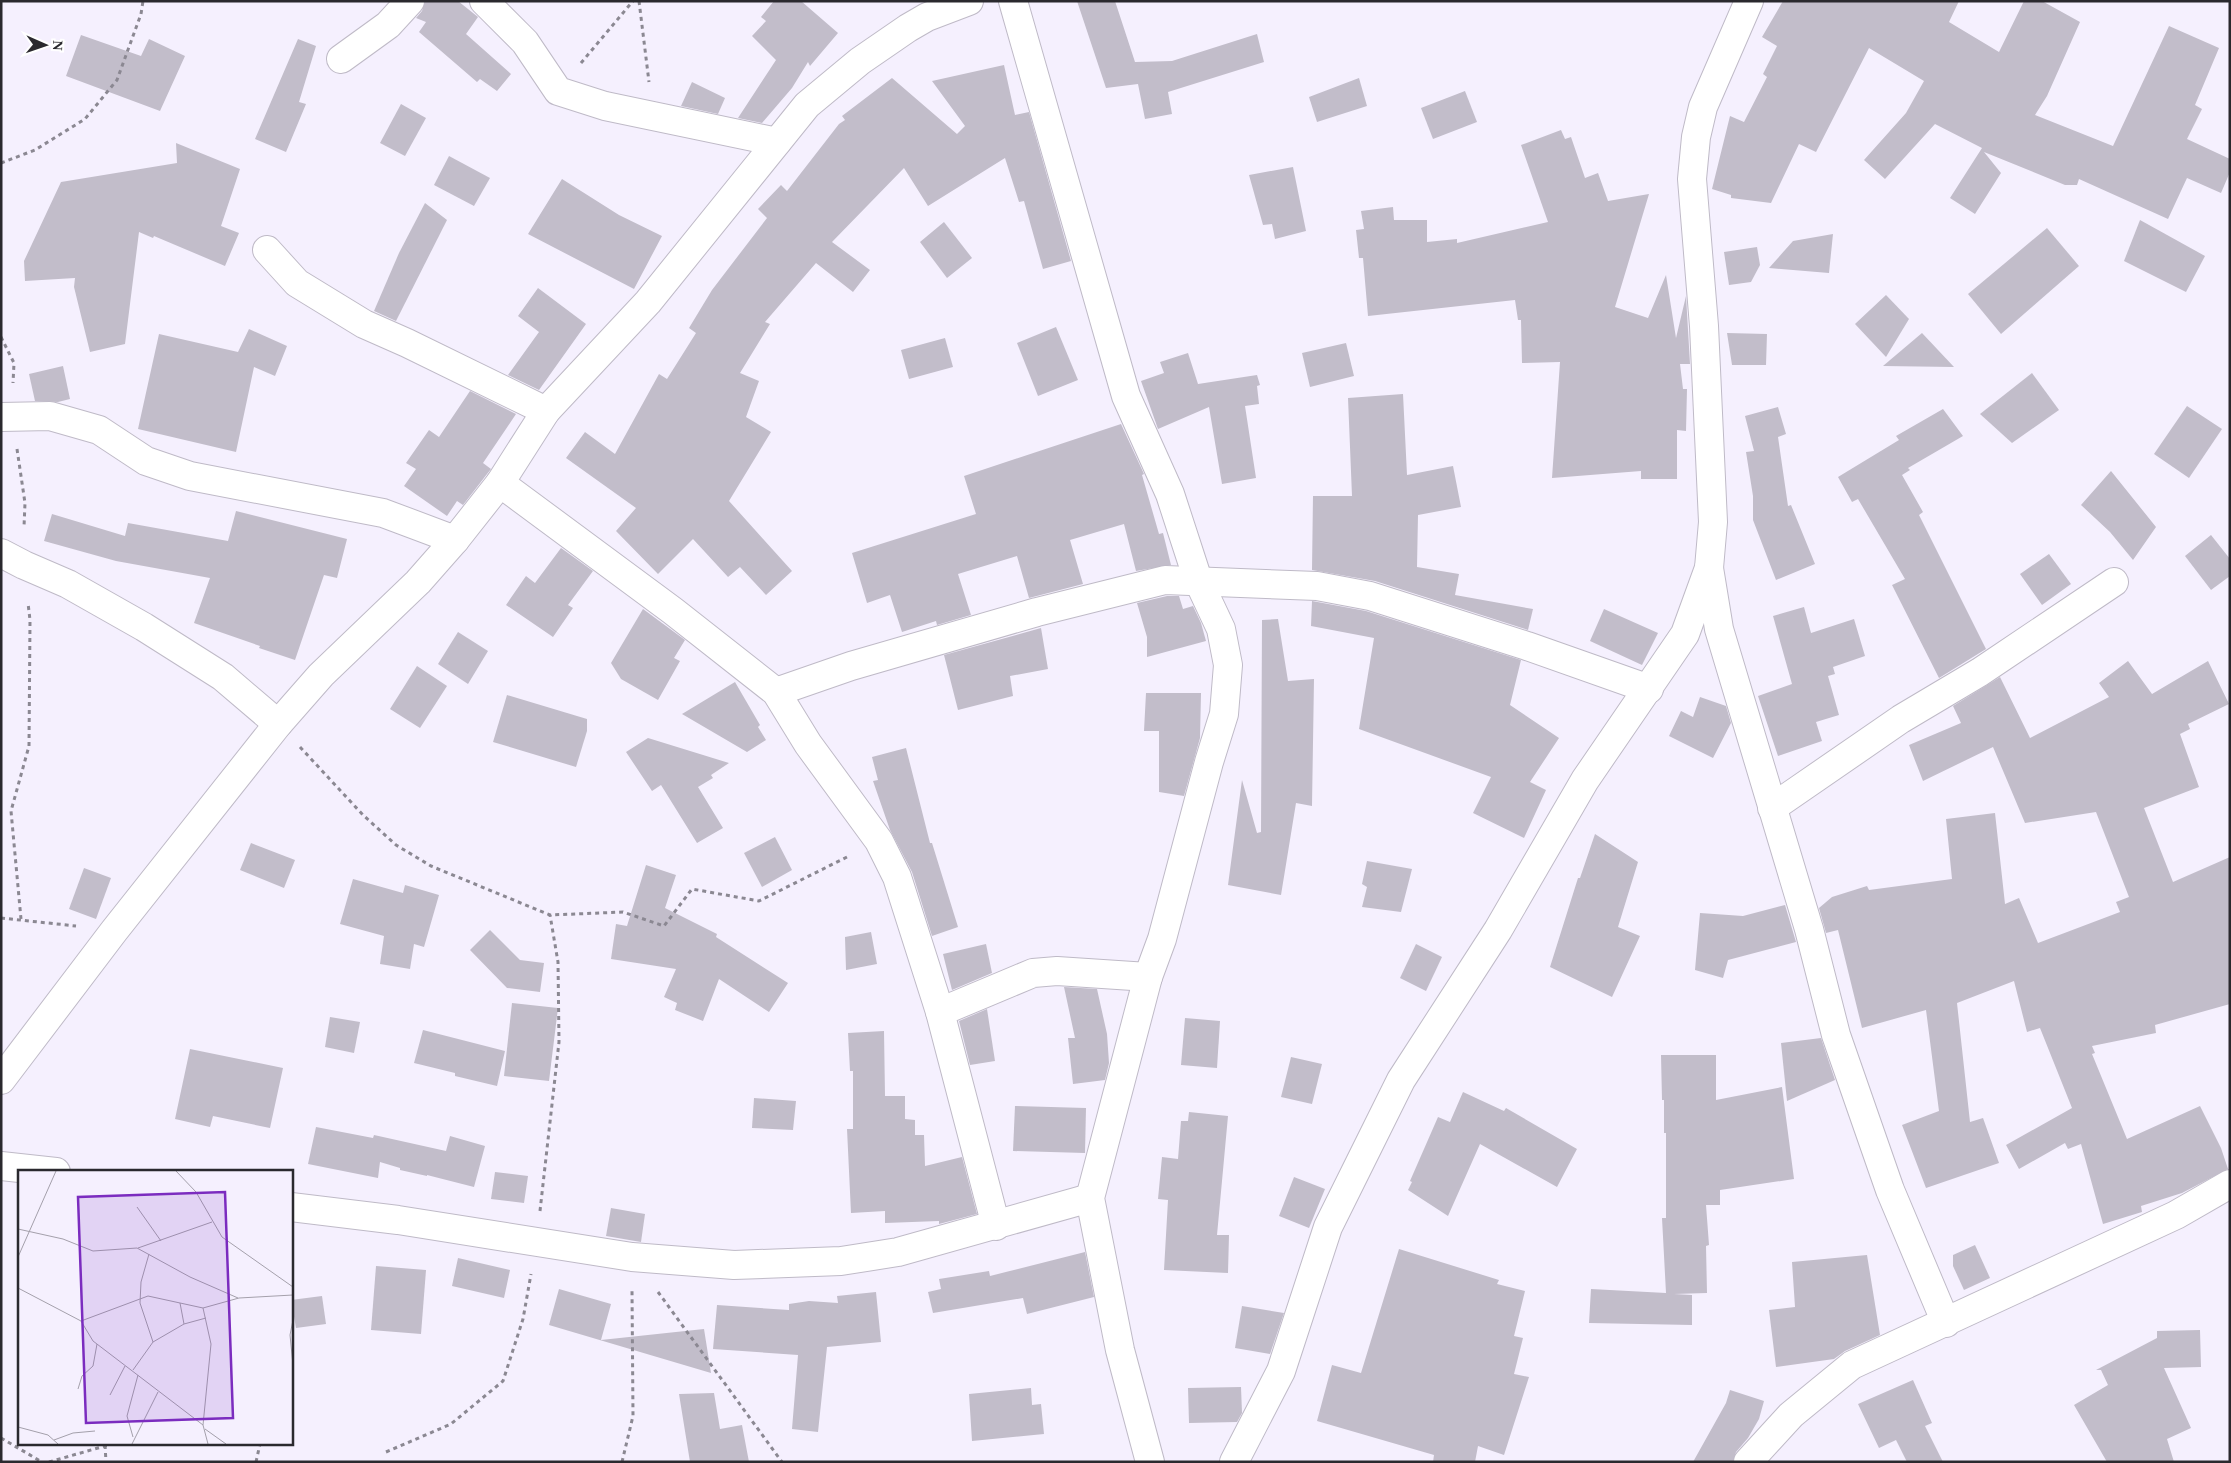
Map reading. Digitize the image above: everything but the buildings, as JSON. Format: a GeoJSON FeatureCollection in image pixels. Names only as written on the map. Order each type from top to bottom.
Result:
{"type":"FeatureCollection","features":[{"type":"Feature","properties":{"kind":"street"},"geometry":{"type":"LineString","coordinates":[[341,59],[388,25],[410,1]]}},
{"type":"Feature","properties":{"kind":"street"},"geometry":{"type":"LineString","coordinates":[[484,1],[525,42],[558,91],[605,106],[777,142]]}},
{"type":"Feature","properties":{"kind":"street"},"geometry":{"type":"LineString","coordinates":[[1,1080],[114,931],[278,724],[321,675],[418,582],[455,540],[500,483],[546,411],[648,302],[808,105],[860,61],[928,17],[969,1]]}},
{"type":"Feature","properties":{"kind":"street"},"geometry":{"type":"LineString","coordinates":[[1014,1],[1126,396],[1170,494],[1198,580],[1221,629],[1228,664],[1224,714],[1209,762],[1162,939],[1148,977],[1115,1110],[1090,1198],[1120,1350],[1150,1462]]}},
{"type":"Feature","properties":{"kind":"street"},"geometry":{"type":"LineString","coordinates":[[1234,1462],[1281,1371],[1328,1227],[1401,1080],[1498,930],[1585,780],[1685,634],[1708,568],[1713,522],[1704,326],[1692,179],[1696,137],[1703,107],[1749,1]]}},
{"type":"Feature","properties":{"kind":"street"},"geometry":{"type":"LineString","coordinates":[[267,250],[298,283],[364,324],[408,343],[546,411]]}},
{"type":"Feature","properties":{"kind":"street"},"geometry":{"type":"LineString","coordinates":[[1,417],[50,416],[100,430],[146,461],[190,476],[383,512],[455,540]]}},
{"type":"Feature","properties":{"kind":"street"},"geometry":{"type":"LineString","coordinates":[[500,483],[673,611],[776,692],[808,744],[879,841],[897,877],[940,1012],[996,1226]]}},
{"type":"Feature","properties":{"kind":"street"},"geometry":{"type":"LineString","coordinates":[[12,559],[68,584],[144,627],[223,677],[278,724]]}},
{"type":"Feature","properties":{"kind":"street"},"geometry":{"type":"LineString","coordinates":[[1708,568],[1719,629],[1809,928],[1836,1035],[1890,1190],[1946,1323]]}},
{"type":"Feature","properties":{"kind":"street"},"geometry":{"type":"LineString","coordinates":[[776,692],[850,666],[1037,612],[1164,580],[1317,586],[1370,596],[1527,646],[1649,689]]}},
{"type":"Feature","properties":{"kind":"street"},"geometry":{"type":"LineString","coordinates":[[1772,808],[1901,720],[1980,672],[2114,582]]}},
{"type":"Feature","properties":{"kind":"street"},"geometry":{"type":"LineString","coordinates":[[940,1012],[1033,973],[1058,971],[1148,977]]}},
{"type":"Feature","properties":{"kind":"street"},"geometry":{"type":"LineString","coordinates":[[1,1166],[38,1170]]}},
{"type":"Feature","properties":{"kind":"street"},"geometry":{"type":"LineString","coordinates":[[1748,1462],[1791,1415],[1852,1365],[2176,1215],[2230,1184]]}},
{"type":"Feature","properties":{"kind":"street"},"geometry":{"type":"LineString","coordinates":[[292,1207],[536,1241],[565,1248],[632,1257],[734,1265],[841,1261],[898,1252],[996,1226],[1090,1198]]}},
{"type":"Feature","properties":{"kind":"path"},"geometry":{"type":"LineString","coordinates":[[1,163],[35,150],[85,119],[116,80],[143,1]]}},
{"type":"Feature","properties":{"kind":"path"},"geometry":{"type":"LineString","coordinates":[[558,91],[633,1]]}},
{"type":"Feature","properties":{"kind":"path"},"geometry":{"type":"LineString","coordinates":[[639,1],[653,117]]}},
{"type":"Feature","properties":{"kind":"path"},"geometry":{"type":"LineString","coordinates":[[12,559],[30,620],[29,746],[11,811],[21,919]]}},
{"type":"Feature","properties":{"kind":"path"},"geometry":{"type":"LineString","coordinates":[[278,724],[363,815],[396,845],[431,866],[550,915],[623,912],[664,926],[692,889],[759,901],[879,841]]}},
{"type":"Feature","properties":{"kind":"path"},"geometry":{"type":"LineString","coordinates":[[386,1452],[451,1424],[503,1381],[523,1319],[536,1241],[559,1042],[558,962],[550,915]]}},
{"type":"Feature","properties":{"kind":"path"},"geometry":{"type":"LineString","coordinates":[[1,918],[114,931]]}},
{"type":"Feature","properties":{"kind":"path"},"geometry":{"type":"LineString","coordinates":[[622,1462],[633,1416],[632,1257]]}},
{"type":"Feature","properties":{"kind":"path"},"geometry":{"type":"LineString","coordinates":[[632,1257],[708,1358],[782,1462]]}},
{"type":"Feature","properties":{"kind":"path"},"geometry":{"type":"LineString","coordinates":[[1,1438],[42,1462]]}},
{"type":"Feature","properties":{"kind":"path"},"geometry":{"type":"LineString","coordinates":[[49,1462],[102,1446]]}},
{"type":"Feature","properties":{"kind":"path"},"geometry":{"type":"LineString","coordinates":[[105,1446],[106,1462]]}},
{"type":"Feature","properties":{"kind":"path"},"geometry":{"type":"LineString","coordinates":[[256,1462],[259,1446]]}}]}
